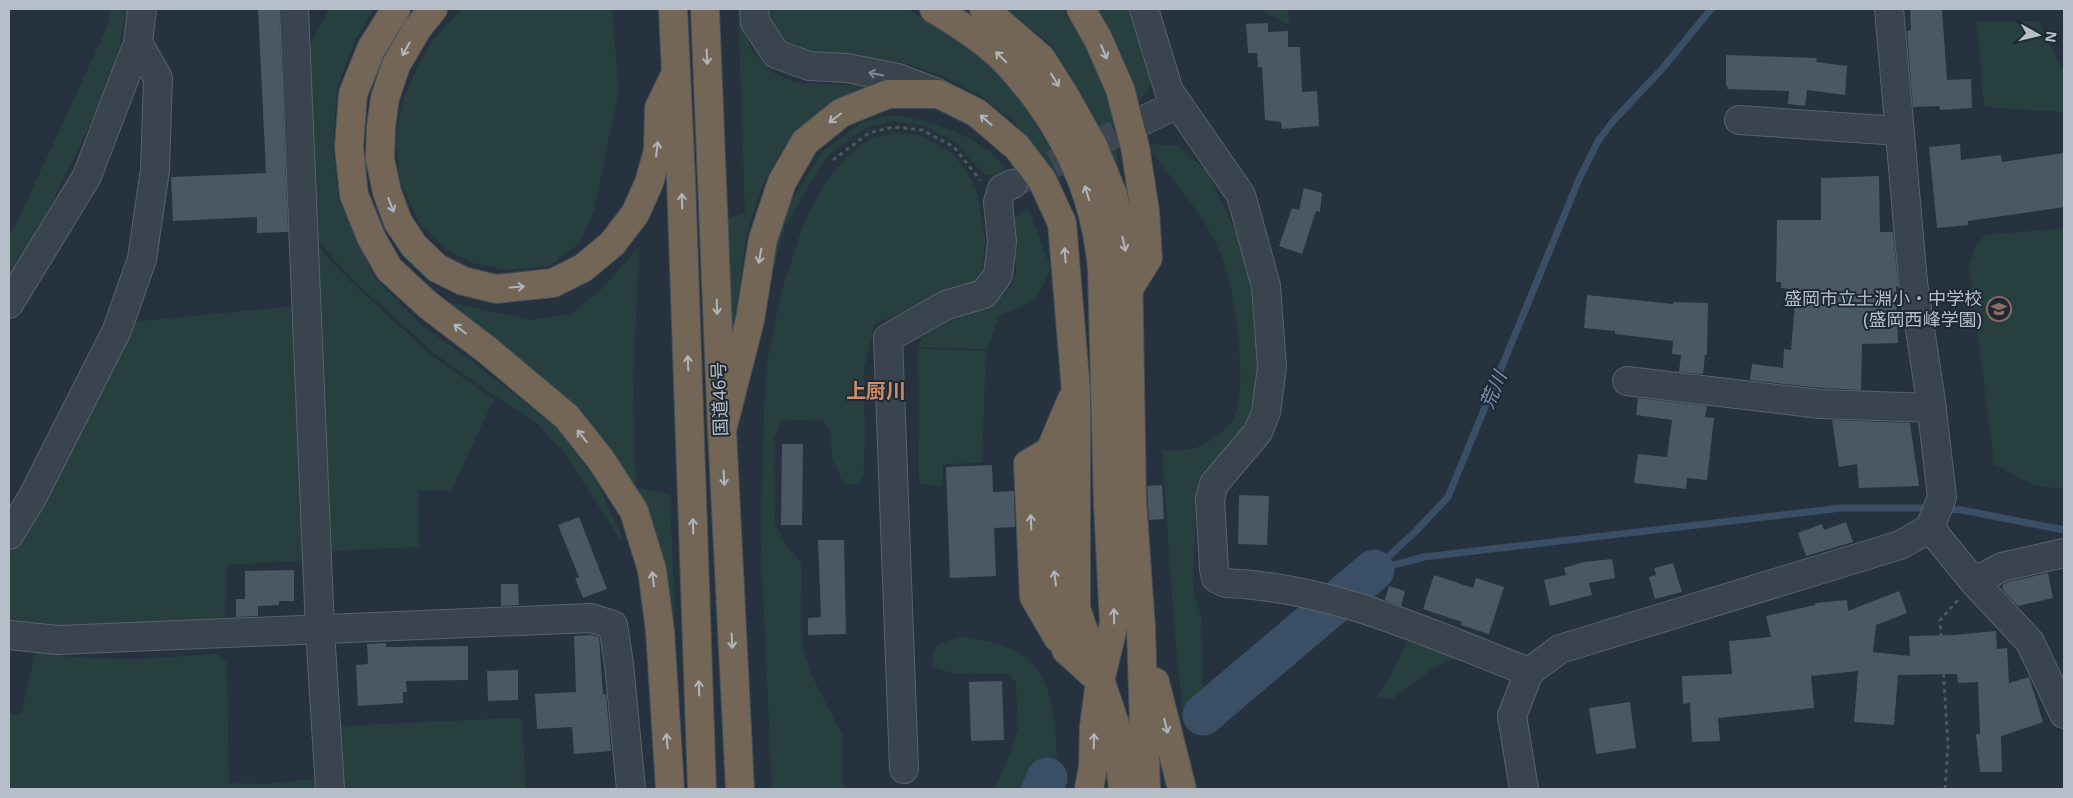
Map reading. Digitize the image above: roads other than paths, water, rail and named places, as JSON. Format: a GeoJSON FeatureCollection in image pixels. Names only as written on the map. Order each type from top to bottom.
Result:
{"type":"FeatureCollection","features":[{"type":"Feature","properties":{"kind":"highway"},"geometry":{"type":"LineString","coordinates":[[396,9],[371,49],[353,94],[349,147],[354,195],[372,237],[389,269],[428,305],[487,350],[566,417],[601,460],[634,511],[652,570],[660,631],[670,789]]}},
{"type":"Feature","properties":{"kind":"highway"},"geometry":{"type":"LineString","coordinates":[[433,9],[417,29],[396,65],[385,98],[381,127],[380,159],[386,192],[403,230],[414,246],[437,268],[463,281],[496,289],[553,283],[583,268],[612,244],[635,214],[648,183],[658,151],[659,108],[677,70]]}},
{"type":"Feature","properties":{"kind":"highway","name":"国道46号"},"geometry":{"type":"LineString","coordinates":[[673,9],[677,70],[702,789]]}},
{"type":"Feature","properties":{"kind":"highway","name":"国道46号"},"geometry":{"type":"LineString","coordinates":[[705,9],[722,430],[740,789]]}},
{"type":"Feature","properties":{"kind":"highway"},"geometry":{"type":"LineString","coordinates":[[934,9],[965,28],[998,54],[1022,80],[1051,118],[1074,159],[1087,190],[1099,237],[1114,623],[1100,681],[1094,726],[1093,767],[1089,789]]}},
{"type":"Feature","properties":{"kind":"highway"},"geometry":{"type":"LineString","coordinates":[[984,9],[1041,58],[1093,146],[1113,195],[1128,261],[1132,500],[1141,628],[1146,789]]}},
{"type":"Feature","properties":{"kind":"highway"},"geometry":{"type":"LineString","coordinates":[[1082,9],[1120,88],[1135,147],[1146,211],[1148,258],[1128,291]]}},
{"type":"Feature","properties":{"kind":"highway"},"geometry":{"type":"LineString","coordinates":[[722,430],[750,320],[763,239],[782,182],[805,142],[841,113],[888,94],[939,94],[977,113],[1017,147],[1042,180],[1062,223],[1068,291],[1084,396],[1050,451],[1054,574],[1066,650],[1100,681]]}},
{"type":"Feature","properties":{"kind":"highway"},"geometry":{"type":"LineString","coordinates":[[1102,284],[1084,396],[1076,608],[1116,727],[1123,789]]}},
{"type":"Feature","properties":{"kind":"highway"},"geometry":{"type":"LineString","coordinates":[[1141,628],[1182,789]]}},
{"type":"Feature","properties":{"kind":"street"},"geometry":{"type":"LineString","coordinates":[[9,304],[87,176],[138,43],[142,9]]}},
{"type":"Feature","properties":{"kind":"street"},"geometry":{"type":"LineString","coordinates":[[294,9],[320,630],[330,789]]}},
{"type":"Feature","properties":{"kind":"street"},"geometry":{"type":"LineString","coordinates":[[754,9],[754,22],[776,54],[809,66],[847,68],[898,78],[939,94]]}},
{"type":"Feature","properties":{"kind":"street"},"geometry":{"type":"LineString","coordinates":[[1144,9],[1169,90],[1241,195],[1266,286],[1272,367],[1266,412],[1258,432],[1214,484],[1210,499],[1216,578],[1225,583],[1309,593],[1364,608],[1529,672]]}},
{"type":"Feature","properties":{"kind":"street"},"geometry":{"type":"LineString","coordinates":[[1524,789],[1512,716],[1529,672],[1560,649],[1900,545],[1931,526],[1942,497],[1932,408],[1914,282],[1889,9]]}},
{"type":"Feature","properties":{"kind":"street"},"geometry":{"type":"LineString","coordinates":[[9,535],[32,498],[117,330],[142,259],[155,170],[158,78],[138,43]]}},
{"type":"Feature","properties":{"kind":"street"},"geometry":{"type":"LineString","coordinates":[[1144,120],[1178,104]]}},
{"type":"Feature","properties":{"kind":"street"},"geometry":{"type":"LineString","coordinates":[[1740,120],[1899,131]]}},
{"type":"Feature","properties":{"kind":"street"},"geometry":{"type":"LineString","coordinates":[[904,768],[888,338],[946,305],[984,294],[998,275],[1005,193]]}},
{"type":"Feature","properties":{"kind":"street"},"geometry":{"type":"LineString","coordinates":[[1627,381],[1820,404],[1932,408]]}},
{"type":"Feature","properties":{"kind":"street"},"geometry":{"type":"LineString","coordinates":[[1931,526],[1974,582],[2030,642],[2064,714]]}},
{"type":"Feature","properties":{"kind":"street"},"geometry":{"type":"LineString","coordinates":[[1974,582],[2002,567],[2064,553]]}},
{"type":"Feature","properties":{"kind":"street"},"geometry":{"type":"LineString","coordinates":[[9,635],[58,640],[591,618],[613,625],[619,664],[631,789]]}},
{"type":"Feature","properties":{"kind":"waterway","name":"荒川"},"geometry":{"type":"LineString","coordinates":[[1376,568],[1415,532],[1448,497],[1580,177],[1598,141],[1614,120],[1662,69],[1711,9]]}},
{"type":"Feature","properties":{"kind":"waterway"},"geometry":{"type":"LineString","coordinates":[[1374,570],[1424,557],[1841,508],[1931,508]]}},
{"type":"Feature","properties":{"kind":"waterway"},"geometry":{"type":"LineString","coordinates":[[1944,509],[1962,510],[2064,530]]}},
{"type":"Feature","properties":{"kind":"waterway","name":"荒川"},"geometry":{"type":"LineString","coordinates":[[1203,715],[1374,570]]}},
{"type":"Feature","properties":{"kind":"waterway","name":"荒川"},"geometry":{"type":"LineString","coordinates":[[1042,789],[1047,778]]}},
{"type":"Feature","properties":{"kind":"tunnel"},"geometry":{"type":"LineString","coordinates":[[1015,183],[1144,120]]}},
{"type":"Feature","properties":{"kind":"place","name":"盛岡市立土淵小・中学校 (盛岡西峰学園)"},"geometry":{"type":"Point","coordinates":[1999,309]}},
{"type":"Feature","properties":{"kind":"district","name":"上厨川"},"geometry":{"type":"Point","coordinates":[876,391]}}]}
